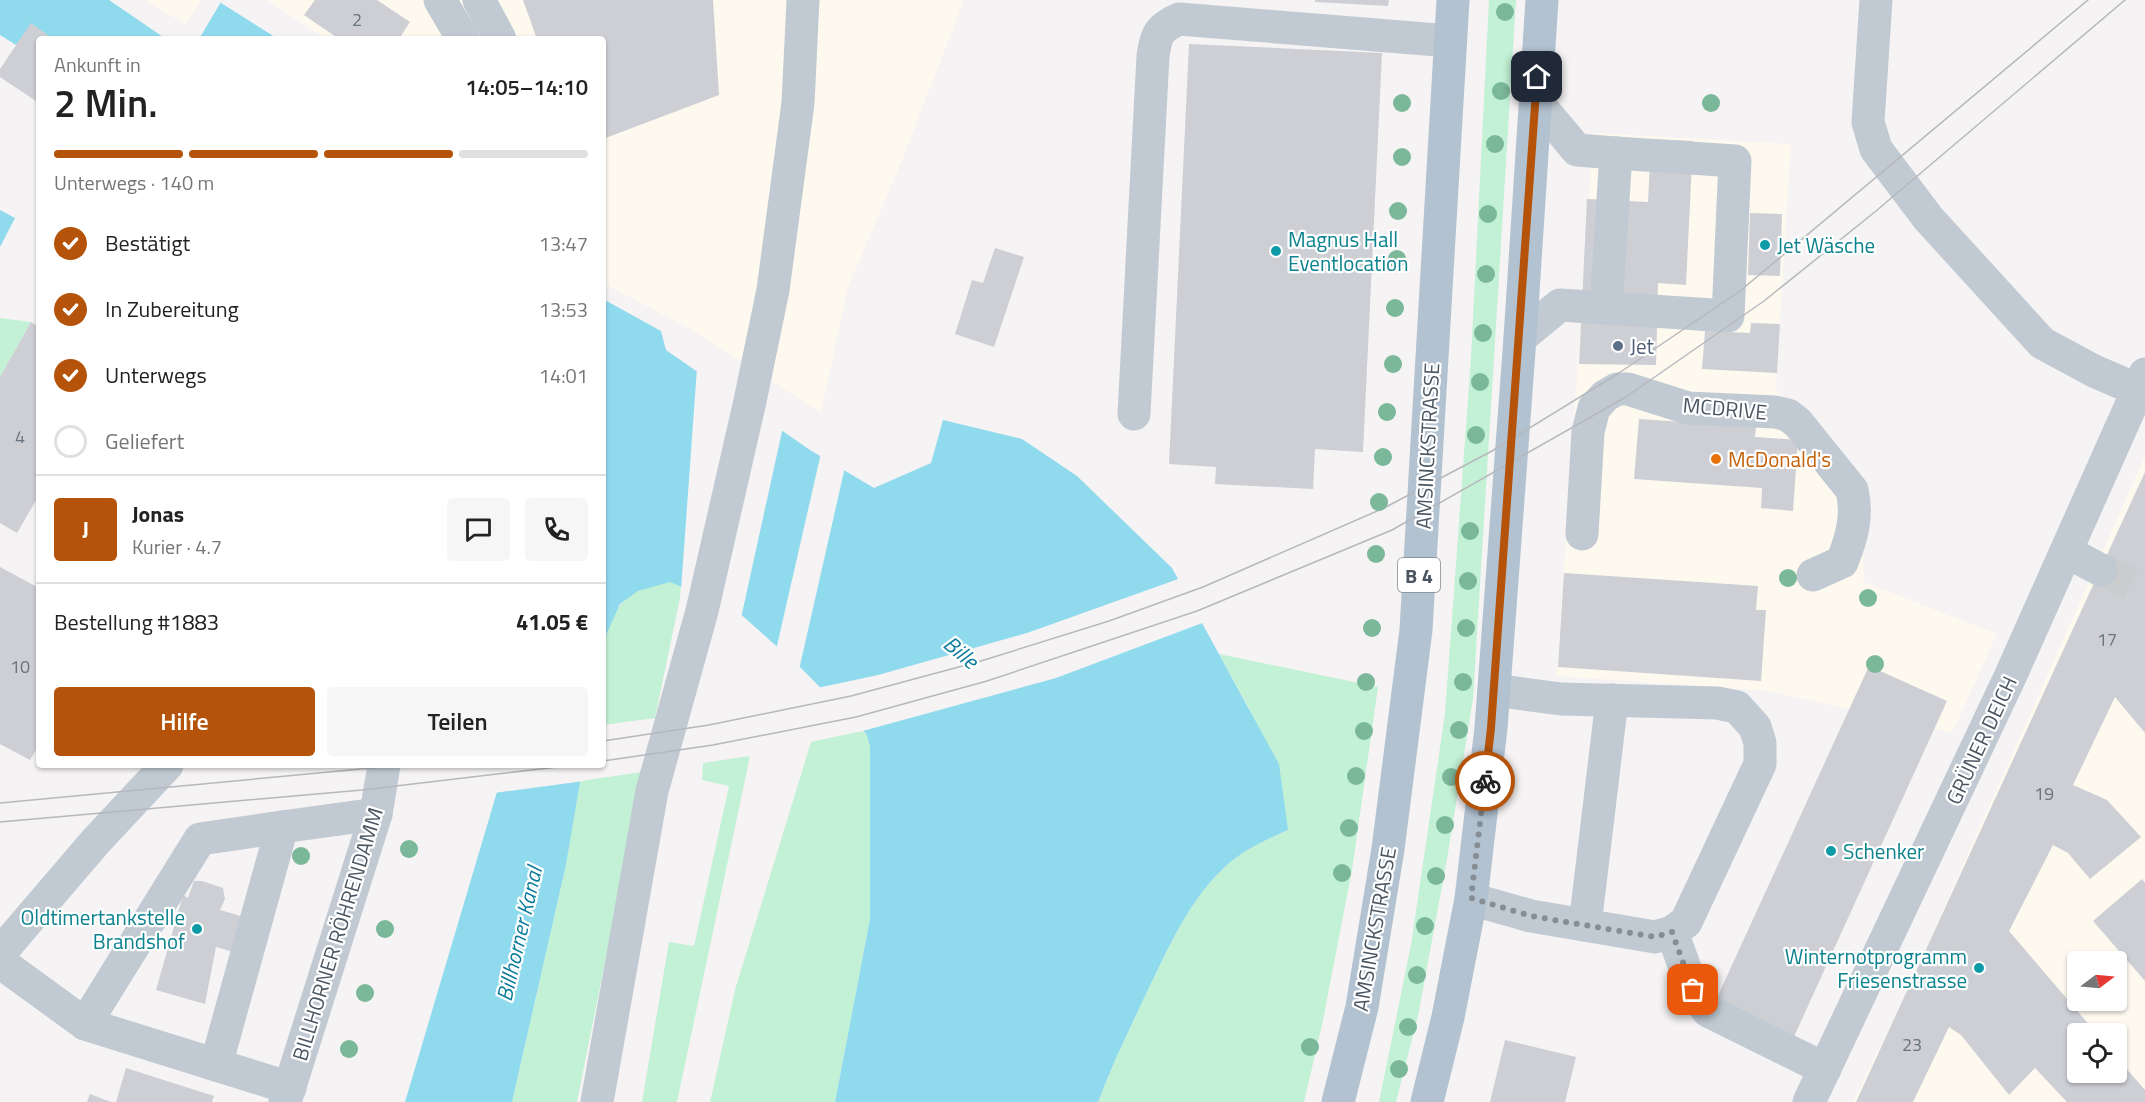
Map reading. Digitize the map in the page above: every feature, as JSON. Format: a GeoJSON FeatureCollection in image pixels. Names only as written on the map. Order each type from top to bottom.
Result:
{"type":"FeatureCollection","features":[{"type":"Feature","properties":{"kind":"main road","name":"AMSINCKSTRASSE"},"geometry":{"type":"LineString","coordinates":[[1338,1102],[1362,1007],[1386,861],[1416,630],[1453,0]]}},
{"type":"Feature","properties":{"kind":"main road"},"geometry":{"type":"LineString","coordinates":[[1427,1102],[1448,1017],[1471,898],[1494,690],[1542,0]]}},
{"type":"Feature","properties":{"kind":"street"},"geometry":{"type":"LineString","coordinates":[[440,0],[461,36]]}},
{"type":"Feature","properties":{"kind":"street"},"geometry":{"type":"LineString","coordinates":[[479,0],[498,36]]}},
{"type":"Feature","properties":{"kind":"street"},"geometry":{"type":"LineString","coordinates":[[597,1102],[652,791],[702,611],[773,290],[798,103],[803,0]]}},
{"type":"Feature","properties":{"kind":"street"},"geometry":{"type":"LineString","coordinates":[[1876,0],[1868,122],[1876,149],[1928,218],[2042,343],[2094,371],[2142,384]]}},
{"type":"Feature","properties":{"kind":"street"},"geometry":{"type":"LineString","coordinates":[[1134,414],[1152,68],[1156,38],[1165,25],[1179,19],[1267,13],[1450,41]]}},
{"type":"Feature","properties":{"kind":"street"},"geometry":{"type":"LineString","coordinates":[[1520,338],[1560,305],[1728,316],[1735,161],[1577,150],[1536,101]]}},
{"type":"Feature","properties":{"kind":"street"},"geometry":{"type":"LineString","coordinates":[[1606,308],[1616,153]]}},
{"type":"Feature","properties":{"kind":"street","name":"GRÜNER DEICH"},"geometry":{"type":"LineString","coordinates":[[1809,1102],[2010,677],[2142,384]]}},
{"type":"Feature","properties":{"kind":"street","name":"MCDRIVE"},"geometry":{"type":"LineString","coordinates":[[1582,534],[1588,432],[1594,408],[1605,396],[1617,389],[1628,389],[1688,408],[1775,412],[1788,416],[1798,423],[1852,489],[1855,502],[1853,534],[1842,562],[1813,575]]}},
{"type":"Feature","properties":{"kind":"street"},"geometry":{"type":"LineString","coordinates":[[2067,552],[2101,570]]}},
{"type":"Feature","properties":{"kind":"street"},"geometry":{"type":"LineString","coordinates":[[1471,898],[1531,916],[1655,937],[1672,932],[1686,922],[1760,764],[1760,743],[1755,728],[1737,707],[1717,703],[1561,699],[1494,690]]}},
{"type":"Feature","properties":{"kind":"street"},"geometry":{"type":"LineString","coordinates":[[1585,925],[1612,700]]}},
{"type":"Feature","properties":{"kind":"street"},"geometry":{"type":"LineString","coordinates":[[0,953],[96,841],[164,768]]}},
{"type":"Feature","properties":{"kind":"street","name":"BILLHORNER RÖHRENDAMM"},"geometry":{"type":"LineString","coordinates":[[288,1095],[376,814],[384,768]]}},
{"type":"Feature","properties":{"kind":"street"},"geometry":{"type":"LineString","coordinates":[[85,1024],[200,839],[376,814]]}},
{"type":"Feature","properties":{"kind":"street"},"geometry":{"type":"LineString","coordinates":[[216,1065],[282,827]]}},
{"type":"Feature","properties":{"kind":"street"},"geometry":{"type":"LineString","coordinates":[[1672,932],[1693,990],[1708,1011],[1825,1069]]}},
{"type":"Feature","properties":{"kind":"street"},"geometry":{"type":"LineString","coordinates":[[0,962],[85,1024],[216,1065],[288,1095]]}},
{"type":"Feature","properties":{"kind":"shaded area"},"geometry":{"type":"Polygon","coordinates":[[[145,0],[201,0],[186,25],[145,0]]]}},
{"type":"Feature","properties":{"kind":"shaded area"},"geometry":{"type":"Polygon","coordinates":[[[267,0],[964,0],[901,163],[848,287],[821,413],[694,331],[606,285],[606,36],[321,36],[267,0]]]}},
{"type":"Feature","properties":{"kind":"shaded area"},"geometry":{"type":"Polygon","coordinates":[[[1593,133],[1791,144],[1776,390],[1860,478],[1864,582],[1997,634],[1952,733],[1769,691],[1557,676],[1593,133]]]}},
{"type":"Feature","properties":{"kind":"shaded area"},"geometry":{"type":"Polygon","coordinates":[[[2145,456],[2145,1102],[1853,1102],[1901,1004],[2145,456]]]}},
{"type":"Feature","properties":{"kind":"green space"},"geometry":{"type":"Polygon","coordinates":[[[1489,0],[1516,0],[1473,699],[1418,1016],[1396,1102],[1379,1102],[1411,945],[1445,714],[1471,358],[1489,0]]]}},
{"type":"Feature","properties":{"kind":"green space"},"geometry":{"type":"Polygon","coordinates":[[[0,318],[31,322],[0,377],[0,318]]]}},
{"type":"Feature","properties":{"kind":"green space"},"geometry":{"type":"Polygon","coordinates":[[[670,581],[681,586],[655,718],[606,725],[608,632],[614,615],[624,601],[649,586],[670,581]]]}},
{"type":"Feature","properties":{"kind":"green space"},"geometry":{"type":"Polygon","coordinates":[[[1219,654],[1378,687],[1352,870],[1322,1025],[1304,1102],[1098,1102],[1162,960],[1200,895],[1212,880],[1239,855],[1288,830],[1249,708],[1219,654]]]}},
{"type":"Feature","properties":{"kind":"green space"},"geometry":{"type":"Polygon","coordinates":[[[862,731],[867,735],[870,747],[870,919],[835,1102],[710,1102],[735,990],[811,742],[862,731]]]}},
{"type":"Feature","properties":{"kind":"green space"},"geometry":{"type":"Polygon","coordinates":[[[750,756],[677,1102],[642,1102],[669,942],[694,946],[729,786],[702,780],[703,763],[750,756]]]}},
{"type":"Feature","properties":{"kind":"green space"},"geometry":{"type":"Polygon","coordinates":[[[643,772],[577,1102],[512,1102],[566,865],[580,781],[643,772]]]}},
{"type":"Feature","properties":{"kind":"water"},"geometry":{"type":"Polygon","coordinates":[[[0,0],[109,0],[162,36],[49,36],[31,24],[16,45],[0,35],[0,0]]]}},
{"type":"Feature","properties":{"kind":"water"},"geometry":{"type":"Polygon","coordinates":[[[221,2],[273,36],[201,36],[221,2]]]}},
{"type":"Feature","properties":{"kind":"water"},"geometry":{"type":"Polygon","coordinates":[[[0,210],[15,218],[0,247],[0,210]]]}},
{"type":"Feature","properties":{"kind":"water","name":"Bille"},"geometry":{"type":"Polygon","coordinates":[[[606,301],[661,331],[666,350],[810,450],[874,488],[931,463],[943,420],[1022,439],[1077,476],[1172,568],[1279,764],[1288,830],[1239,855],[1212,880],[1200,895],[1162,960],[1098,1102],[835,1102],[870,919],[870,747],[867,735],[802,669],[736,610],[670,582],[638,591],[620,604],[606,638],[606,301]]]}},
{"type":"Feature","properties":{"kind":"water","name":"Billhorner Kanal"},"geometry":{"type":"Polygon","coordinates":[[[504,768],[582,768],[566,865],[512,1102],[405,1102],[504,768]]]}},
{"type":"Feature","properties":{"kind":"pier"},"geometry":{"type":"Polygon","coordinates":[[[697,368],[783,427],[741,618],[735,613],[681,590],[697,368]]]}},
{"type":"Feature","properties":{"kind":"pier"},"geometry":{"type":"Polygon","coordinates":[[[821,453],[845,467],[799,670],[776,650],[821,453]]]}},
{"type":"Feature","properties":{"kind":"pier"},"geometry":{"type":"Polygon","coordinates":[[[1181,578],[1205,622],[1056,678],[859,732],[817,688],[878,675],[1027,633],[1181,578]]]}},
{"type":"Feature","properties":{"kind":"pier"},"geometry":{"type":"Polygon","coordinates":[[[501,768],[586,768],[584,781],[494,793],[501,768]]]}},
{"type":"Feature","properties":{"kind":"building"},"geometry":{"type":"Polygon","coordinates":[[[315,0],[377,0],[410,22],[401,36],[335,36],[304,15],[315,0]]]}},
{"type":"Feature","properties":{"kind":"building"},"geometry":{"type":"Polygon","coordinates":[[[523,0],[713,0],[719,95],[606,138],[606,36],[536,36],[523,0]]]}},
{"type":"Feature","properties":{"kind":"building"},"geometry":{"type":"Polygon","coordinates":[[[1315,0],[1389,0],[1388,6],[1315,2],[1315,0]]]}},
{"type":"Feature","properties":{"kind":"building"},"geometry":{"type":"Polygon","coordinates":[[[31,23],[49,36],[36,36],[36,101],[0,77],[0,69],[31,23]]]}},
{"type":"Feature","properties":{"kind":"building","name":"Magnus Hall Eventlocation"},"geometry":{"type":"Polygon","coordinates":[[[1189,44],[1382,53],[1363,452],[1315,449],[1313,489],[1215,484],[1216,467],[1169,464],[1189,44]]]}},
{"type":"Feature","properties":{"kind":"building"},"geometry":{"type":"Polygon","coordinates":[[[1651,139],[1693,141],[1686,285],[1658,283],[1656,365],[1579,364],[1587,199],[1648,202],[1651,139]]]}},
{"type":"Feature","properties":{"kind":"building","name":"Jet Wäsche"},"geometry":{"type":"Polygon","coordinates":[[[1750,213],[1782,214],[1780,276],[1748,275],[1750,213]]]}},
{"type":"Feature","properties":{"kind":"building"},"geometry":{"type":"Polygon","coordinates":[[[995,248],[1024,257],[994,347],[955,334],[972,280],[983,283],[995,248]]]}},
{"type":"Feature","properties":{"kind":"building"},"geometry":{"type":"Polygon","coordinates":[[[31,322],[36,325],[36,500],[17,533],[0,523],[0,377],[31,322]]]}},
{"type":"Feature","properties":{"kind":"building"},"geometry":{"type":"Polygon","coordinates":[[[1751,323],[1780,324],[1777,373],[1702,369],[1705,331],[1750,333],[1751,323]]]}},
{"type":"Feature","properties":{"kind":"building","name":"McDonald's"},"geometry":{"type":"Polygon","coordinates":[[[1639,419],[1756,427],[1755,437],[1798,440],[1793,511],[1761,508],[1762,488],[1634,479],[1639,419]]]}},
{"type":"Feature","properties":{"kind":"building"},"geometry":{"type":"Polygon","coordinates":[[[2145,472],[2145,733],[2115,697],[2073,785],[2107,800],[2141,837],[2090,879],[2068,853],[2053,845],[2009,931],[2067,999],[2067,1011],[2077,1011],[2088,1023],[2067,1023],[2067,1083],[2127,1083],[2127,1070],[2145,1090],[2145,1102],[2067,1102],[2035,1068],[2009,1095],[1961,1035],[1949,1027],[1913,1102],[1856,1102],[2145,472]]]}},
{"type":"Feature","properties":{"kind":"building"},"geometry":{"type":"Polygon","coordinates":[[[0,567],[36,586],[36,750],[30,760],[0,744],[0,567]]]}},
{"type":"Feature","properties":{"kind":"building"},"geometry":{"type":"Polygon","coordinates":[[[1564,573],[1758,586],[1756,610],[1766,610],[1761,681],[1558,667],[1564,573]]]}},
{"type":"Feature","properties":{"kind":"building","name":"Schenker"},"geometry":{"type":"Polygon","coordinates":[[[1869,666],[1947,701],[1792,1041],[1716,1000],[1869,666]]]}},
{"type":"Feature","properties":{"kind":"building"},"geometry":{"type":"Polygon","coordinates":[[[2142,879],[2145,883],[2145,981],[2127,960],[2127,951],[2119,951],[2093,921],[2142,879]]]}},
{"type":"Feature","properties":{"kind":"building","name":"Oldtimertankstelle Brandshof"},"geometry":{"type":"Polygon","coordinates":[[[194,881],[202,881],[223,888],[225,899],[220,910],[265,923],[255,958],[216,947],[205,1004],[156,990],[183,895],[188,898],[194,881]]]}},
{"type":"Feature","properties":{"kind":"building"},"geometry":{"type":"Polygon","coordinates":[[[1505,1040],[1576,1057],[1565,1102],[1490,1102],[1505,1040]]]}},
{"type":"Feature","properties":{"kind":"building"},"geometry":{"type":"Polygon","coordinates":[[[126,1068],[214,1096],[212,1102],[116,1102],[126,1068]]]}},
{"type":"Feature","properties":{"kind":"building"},"geometry":{"type":"Polygon","coordinates":[[[90,1094],[111,1102],[87,1102],[90,1094]]]}},
{"type":"Feature","properties":{"kind":"tunnel"},"geometry":{"type":"LineString","coordinates":[[2101,570],[2145,591]]}},
{"type":"Feature","properties":{"kind":"tram line"},"geometry":{"type":"LineString","coordinates":[[606,741],[709,725],[851,696],[981,661],[1109,621],[1203,587],[1384,508],[1492,451],[1619,373],[1740,291],[2088,0]]}},
{"type":"Feature","properties":{"kind":"tram line"},"geometry":{"type":"LineString","coordinates":[[606,761],[713,745],[856,717],[987,681],[1197,611],[1392,530],[1626,397],[1764,301],[1876,211],[2125,0]]}},
{"type":"Feature","properties":{"kind":"tram line"},"geometry":{"type":"LineString","coordinates":[[0,803],[372,768]]}},
{"type":"Feature","properties":{"kind":"tram line"},"geometry":{"type":"LineString","coordinates":[[0,822],[362,790],[549,768]]}},
{"type":"Feature","properties":{"kind":"way so far"},"geometry":{"type":"LineString","coordinates":[[1485,781],[1471,898],[1531,916],[1655,937],[1672,932],[1693,990]]}},
{"type":"Feature","properties":{"kind":"place","name":"Jet Wäsche"},"geometry":{"type":"Point","coordinates":[1765,245]}},
{"type":"Feature","properties":{"kind":"place","name":"Magnus Hall Eventlocation"},"geometry":{"type":"Point","coordinates":[1276,251]}},
{"type":"Feature","properties":{"kind":"place","name":"Jet"},"geometry":{"type":"Point","coordinates":[1618,346]}},
{"type":"Feature","properties":{"kind":"place","name":"McDonald's"},"geometry":{"type":"Point","coordinates":[1716,459]}},
{"type":"Feature","properties":{"kind":"place","name":"Schenker"},"geometry":{"type":"Point","coordinates":[1831,851]}},
{"type":"Feature","properties":{"kind":"place","name":"Oldtimertankstelle Brandshof"},"geometry":{"type":"Point","coordinates":[197,929]}},
{"type":"Feature","properties":{"kind":"place","name":"Winternotprogramm Friesenstrasse"},"geometry":{"type":"Point","coordinates":[1979,968]}},
{"type":"Feature","properties":{"kind":"route"},"geometry":{"type":"LineString","coordinates":[[1485,781],[1491,728],[1537,77]]}}]}
